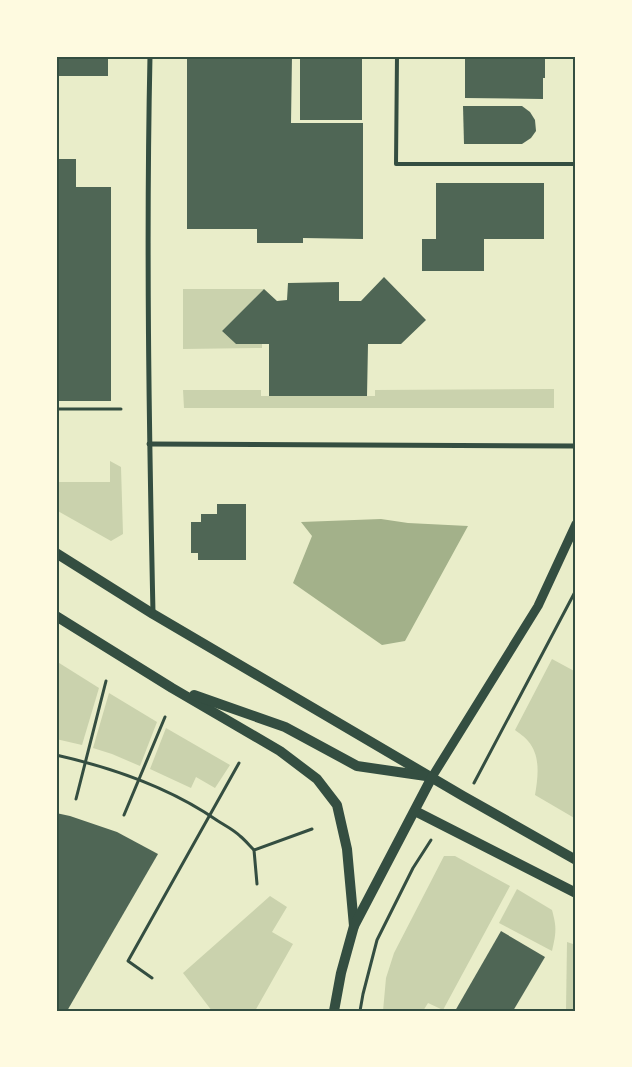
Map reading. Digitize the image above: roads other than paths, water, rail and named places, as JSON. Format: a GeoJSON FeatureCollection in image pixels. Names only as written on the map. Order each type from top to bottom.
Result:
{"type":"FeatureCollection","features":[{"type":"Feature","properties":{"kind":"main road"},"geometry":{"type":"LineString","coordinates":[[56,554],[463,796],[576,860]]}},
{"type":"Feature","properties":{"kind":"main road"},"geometry":{"type":"LineString","coordinates":[[56,616],[280,752],[317,779],[337,806],[347,849],[354,926]]}},
{"type":"Feature","properties":{"kind":"main road"},"geometry":{"type":"LineString","coordinates":[[172,688],[285,727],[357,766],[432,777]]}},
{"type":"Feature","properties":{"kind":"main road"},"geometry":{"type":"LineString","coordinates":[[334,1011],[341,973],[354,926],[432,777]]}},
{"type":"Feature","properties":{"kind":"main road"},"geometry":{"type":"LineString","coordinates":[[415,811],[576,893]]}},
{"type":"Feature","properties":{"kind":"street"},"geometry":{"type":"LineString","coordinates":[[150,56],[149,444],[154,614]]}},
{"type":"Feature","properties":{"kind":"street"},"geometry":{"type":"LineString","coordinates":[[149,444],[576,446]]}},
{"type":"Feature","properties":{"kind":"street"},"geometry":{"type":"LineString","coordinates":[[432,777],[538,606],[576,524]]}},
{"type":"Feature","properties":{"kind":"lane"},"geometry":{"type":"LineString","coordinates":[[397,56],[396,164],[576,164]]}}]}
